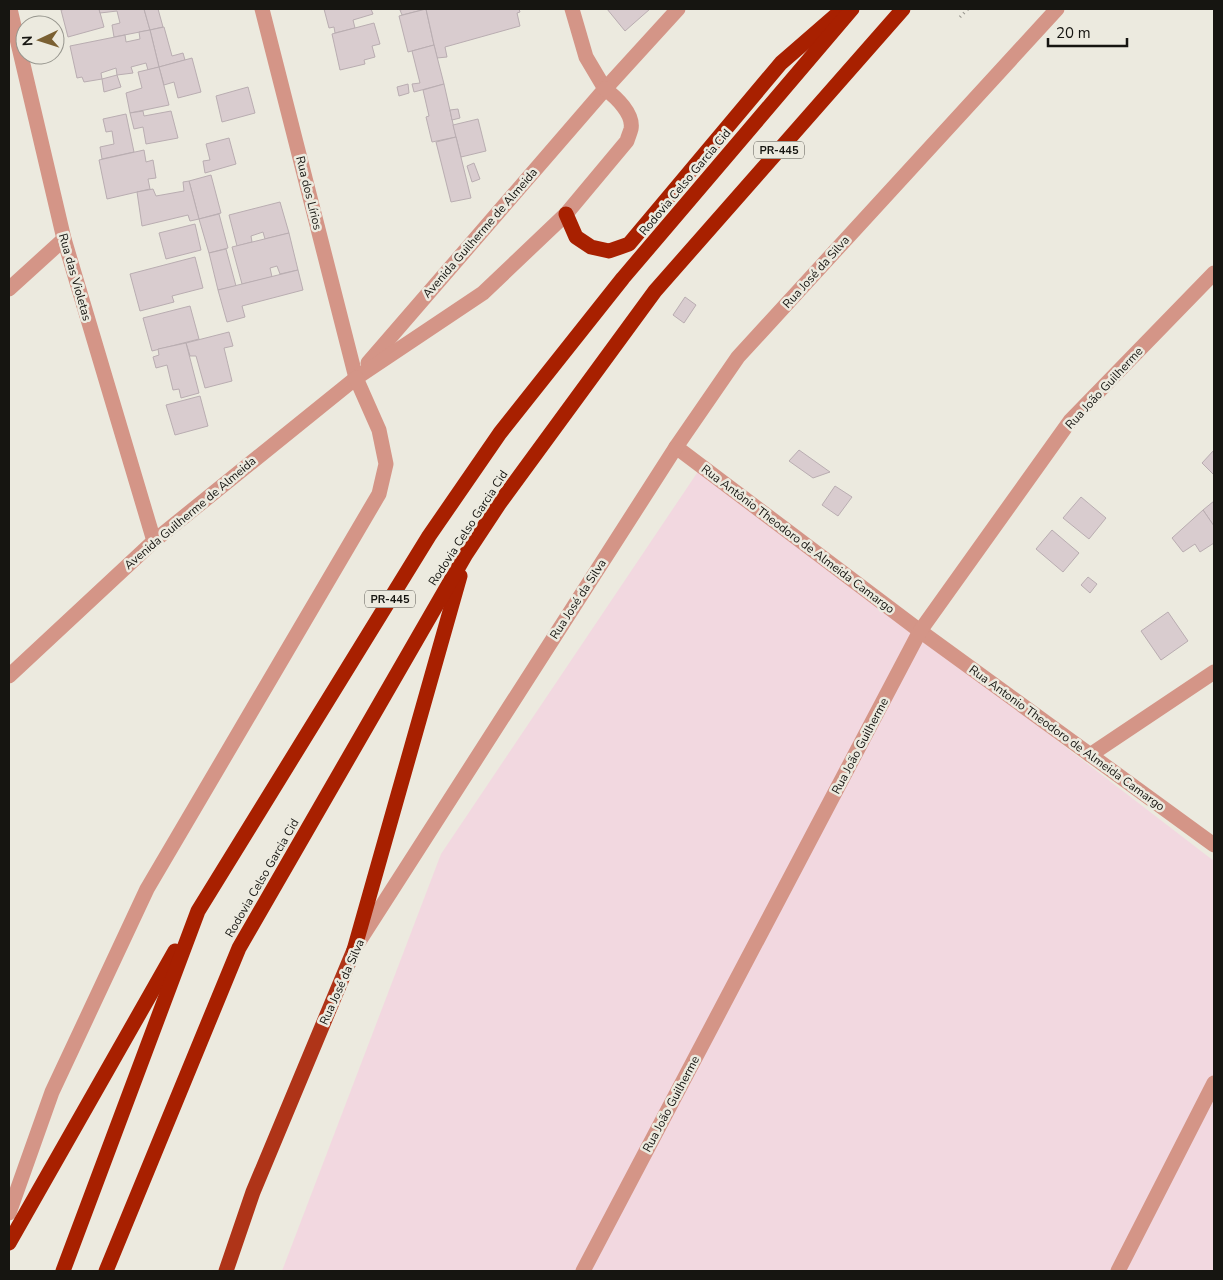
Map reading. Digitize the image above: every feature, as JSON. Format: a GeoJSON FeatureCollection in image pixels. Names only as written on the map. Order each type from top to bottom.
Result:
{"type":"FeatureCollection","features":[{"type":"Feature","properties":{"kind":"highway"},"geometry":{"type":"LineString","coordinates":[[566,214],[576,237],[591,247],[610,251],[629,244],[781,63],[843,9]]}},
{"type":"Feature","properties":{"kind":"highway","name":"Rodovia Celso Garcia Cid"},"geometry":{"type":"LineString","coordinates":[[63,1271],[198,911],[429,536],[500,433],[623,278],[852,9]]}},
{"type":"Feature","properties":{"kind":"highway","name":"Rodovia Celso Garcia Cid"},"geometry":{"type":"LineString","coordinates":[[106,1271],[239,948],[466,554],[499,504],[655,292],[903,9]]}},
{"type":"Feature","properties":{"kind":"highway"},"geometry":{"type":"LineString","coordinates":[[354,950],[466,554]]}},
{"type":"Feature","properties":{"kind":"highway"},"geometry":{"type":"LineString","coordinates":[[9,1243],[198,911]]}},
{"type":"Feature","properties":{"kind":"highway","name":"Rua José da Silva"},"geometry":{"type":"LineString","coordinates":[[226,1271],[253,1192],[354,950]]}},
{"type":"Feature","properties":{"kind":"street","name":"Rua das Violetas"},"geometry":{"type":"LineString","coordinates":[[10,9],[64,239],[154,541]]}},
{"type":"Feature","properties":{"kind":"street","name":"Rua dos Lírios"},"geometry":{"type":"LineString","coordinates":[[9,1213],[52,1092],[147,890],[379,494],[386,464],[379,430],[356,378],[262,9]]}},
{"type":"Feature","properties":{"kind":"street"},"geometry":{"type":"LineString","coordinates":[[572,9],[586,57],[605,89]]}},
{"type":"Feature","properties":{"kind":"street","name":"Avenida Guilherme de Almeida"},"geometry":{"type":"LineString","coordinates":[[356,378],[605,89],[678,9]]}},
{"type":"Feature","properties":{"kind":"street","name":"Rua José da Silva"},"geometry":{"type":"LineString","coordinates":[[354,950],[676,447],[738,357],[1057,9]]}},
{"type":"Feature","properties":{"kind":"street","name":"Avenida Guilherme de Almeida"},"geometry":{"type":"LineString","coordinates":[[9,676],[154,541],[356,378],[483,293],[566,214],[626,141],[632,128],[626,110],[618,98],[605,89]]}},
{"type":"Feature","properties":{"kind":"street"},"geometry":{"type":"LineString","coordinates":[[9,289],[64,239]]}},
{"type":"Feature","properties":{"kind":"street","name":"Rua João Guilherme"},"geometry":{"type":"LineString","coordinates":[[583,1271],[920,631],[1070,421],[1214,274]]}},
{"type":"Feature","properties":{"kind":"street","name":"Rua Antônio Theodoro de Almeida Camargo"},"geometry":{"type":"LineString","coordinates":[[676,447],[920,631]]}},
{"type":"Feature","properties":{"kind":"street","name":"Rua Antonio Theodoro de Almeida Camargo"},"geometry":{"type":"LineString","coordinates":[[920,631],[1214,845]]}},
{"type":"Feature","properties":{"kind":"street"},"geometry":{"type":"LineString","coordinates":[[1090,755],[1214,672]]}},
{"type":"Feature","properties":{"kind":"street"},"geometry":{"type":"LineString","coordinates":[[1118,1271],[1214,1082]]}},
{"type":"Feature","properties":{"kind":"path"},"geometry":{"type":"LineString","coordinates":[[960,17],[968,9]]}},
{"type":"Feature","properties":{"kind":"shaded area"},"geometry":{"type":"Polygon","coordinates":[[[701,467],[1214,861],[1214,1271],[282,1271],[441,854],[701,467]]]}},
{"type":"Feature","properties":{"kind":"building"},"geometry":{"type":"Polygon","coordinates":[[[99,9],[104,27],[68,37],[65,15],[62,15],[61,10],[99,9]]]}},
{"type":"Feature","properties":{"kind":"building"},"geometry":{"type":"Polygon","coordinates":[[[99,9],[144,9],[150,30],[114,37],[112,25],[120,23],[117,11],[100,13],[99,9]]]}},
{"type":"Feature","properties":{"kind":"building"},"geometry":{"type":"Polygon","coordinates":[[[144,9],[158,9],[163,27],[150,30],[144,9]]]}},
{"type":"Feature","properties":{"kind":"building"},"geometry":{"type":"Polygon","coordinates":[[[324,9],[371,9],[373,14],[353,20],[355,28],[335,33],[334,27],[329,28],[324,9]]]}},
{"type":"Feature","properties":{"kind":"building"},"geometry":{"type":"Polygon","coordinates":[[[426,9],[402,15],[400,10],[426,9]]]}},
{"type":"Feature","properties":{"kind":"building"},"geometry":{"type":"Polygon","coordinates":[[[426,9],[434,45],[408,52],[399,16],[426,9]]]}},
{"type":"Feature","properties":{"kind":"building"},"geometry":{"type":"Polygon","coordinates":[[[426,9],[519,9],[520,12],[517,13],[520,26],[445,47],[447,57],[437,58],[426,9]]]}},
{"type":"Feature","properties":{"kind":"building"},"geometry":{"type":"Polygon","coordinates":[[[607,9],[650,9],[625,31],[607,9]]]}},
{"type":"Feature","properties":{"kind":"building"},"geometry":{"type":"Polygon","coordinates":[[[374,23],[380,44],[372,46],[375,57],[364,60],[365,64],[340,70],[332,34],[374,23]]]}},
{"type":"Feature","properties":{"kind":"building"},"geometry":{"type":"Polygon","coordinates":[[[164,27],[172,56],[183,53],[185,60],[159,67],[150,30],[164,27]]]}},
{"type":"Feature","properties":{"kind":"building"},"geometry":{"type":"Polygon","coordinates":[[[150,30],[159,67],[148,70],[146,63],[131,67],[133,73],[117,75],[116,68],[101,73],[102,79],[84,82],[82,77],[77,78],[70,46],[125,35],[126,42],[140,39],[139,32],[150,30]]]}},
{"type":"Feature","properties":{"kind":"building"},"geometry":{"type":"Polygon","coordinates":[[[434,45],[444,84],[414,92],[412,84],[420,83],[412,51],[434,45]]]}},
{"type":"Feature","properties":{"kind":"building"},"geometry":{"type":"Polygon","coordinates":[[[192,58],[201,92],[178,98],[174,82],[164,85],[159,67],[192,58]]]}},
{"type":"Feature","properties":{"kind":"building"},"geometry":{"type":"Polygon","coordinates":[[[159,67],[169,105],[130,113],[126,93],[142,88],[138,72],[159,67]]]}},
{"type":"Feature","properties":{"kind":"building"},"geometry":{"type":"Polygon","coordinates":[[[117,75],[121,87],[104,92],[102,79],[117,75]]]}},
{"type":"Feature","properties":{"kind":"building"},"geometry":{"type":"Polygon","coordinates":[[[408,84],[409,93],[399,96],[397,87],[408,84]]]}},
{"type":"Feature","properties":{"kind":"building"},"geometry":{"type":"Polygon","coordinates":[[[444,84],[456,137],[432,142],[426,117],[429,116],[423,90],[444,84]]]}},
{"type":"Feature","properties":{"kind":"building"},"geometry":{"type":"Polygon","coordinates":[[[248,87],[255,113],[222,122],[216,96],[248,87]]]}},
{"type":"Feature","properties":{"kind":"building"},"geometry":{"type":"Polygon","coordinates":[[[458,109],[460,118],[452,120],[450,110],[458,109]]]}},
{"type":"Feature","properties":{"kind":"building"},"geometry":{"type":"Polygon","coordinates":[[[143,111],[144,116],[171,111],[178,138],[146,144],[143,127],[134,129],[130,113],[143,111]]]}},
{"type":"Feature","properties":{"kind":"building"},"geometry":{"type":"Polygon","coordinates":[[[126,114],[134,152],[102,159],[100,147],[114,144],[112,131],[106,132],[103,119],[126,114]]]}},
{"type":"Feature","properties":{"kind":"building"},"geometry":{"type":"Polygon","coordinates":[[[478,119],[486,151],[461,157],[453,125],[478,119]]]}},
{"type":"Feature","properties":{"kind":"building"},"geometry":{"type":"Polygon","coordinates":[[[456,137],[471,198],[451,202],[436,142],[456,137]]]}},
{"type":"Feature","properties":{"kind":"building"},"geometry":{"type":"Polygon","coordinates":[[[229,138],[236,164],[205,173],[203,161],[210,160],[206,144],[229,138]]]}},
{"type":"Feature","properties":{"kind":"building"},"geometry":{"type":"Polygon","coordinates":[[[144,150],[146,162],[153,160],[156,178],[148,179],[150,189],[107,199],[99,160],[144,150]]]}},
{"type":"Feature","properties":{"kind":"building"},"geometry":{"type":"Polygon","coordinates":[[[474,163],[480,179],[472,182],[467,166],[474,163]]]}},
{"type":"Feature","properties":{"kind":"building"},"geometry":{"type":"Polygon","coordinates":[[[211,175],[221,213],[199,219],[189,181],[211,175]]]}},
{"type":"Feature","properties":{"kind":"building"},"geometry":{"type":"Polygon","coordinates":[[[189,181],[199,219],[190,221],[188,215],[142,226],[137,192],[153,189],[156,196],[184,191],[183,182],[189,181]]]}},
{"type":"Feature","properties":{"kind":"building"},"geometry":{"type":"Polygon","coordinates":[[[280,202],[289,233],[265,239],[263,232],[251,236],[252,242],[237,246],[229,215],[280,202]]]}},
{"type":"Feature","properties":{"kind":"building"},"geometry":{"type":"Polygon","coordinates":[[[219,214],[228,248],[209,253],[199,219],[219,214]]]}},
{"type":"Feature","properties":{"kind":"building"},"geometry":{"type":"Polygon","coordinates":[[[195,224],[201,250],[166,259],[159,233],[195,224]]]}},
{"type":"Feature","properties":{"kind":"building"},"geometry":{"type":"Polygon","coordinates":[[[289,233],[298,270],[280,274],[277,266],[270,268],[272,277],[242,284],[232,247],[289,233]]]}},
{"type":"Feature","properties":{"kind":"building"},"geometry":{"type":"Polygon","coordinates":[[[226,249],[236,286],[218,290],[209,253],[226,249]]]}},
{"type":"Feature","properties":{"kind":"building"},"geometry":{"type":"Polygon","coordinates":[[[195,257],[203,288],[172,296],[174,302],[140,311],[130,274],[195,257]]]}},
{"type":"Feature","properties":{"kind":"building"},"geometry":{"type":"Polygon","coordinates":[[[298,270],[303,290],[242,306],[245,317],[227,322],[218,290],[298,270]]]}},
{"type":"Feature","properties":{"kind":"building"},"geometry":{"type":"Polygon","coordinates":[[[685,297],[696,305],[684,323],[673,315],[685,297]]]}},
{"type":"Feature","properties":{"kind":"building"},"geometry":{"type":"Polygon","coordinates":[[[190,306],[199,339],[152,351],[143,318],[190,306]]]}},
{"type":"Feature","properties":{"kind":"building"},"geometry":{"type":"Polygon","coordinates":[[[229,332],[233,346],[224,348],[232,381],[205,388],[196,356],[190,356],[186,343],[229,332]]]}},
{"type":"Feature","properties":{"kind":"building"},"geometry":{"type":"Polygon","coordinates":[[[186,343],[199,393],[181,398],[179,389],[173,390],[167,365],[156,368],[153,357],[159,355],[158,349],[186,343]]]}},
{"type":"Feature","properties":{"kind":"building"},"geometry":{"type":"Polygon","coordinates":[[[200,396],[208,426],[175,435],[166,405],[200,396]]]}},
{"type":"Feature","properties":{"kind":"building"},"geometry":{"type":"Polygon","coordinates":[[[799,450],[830,472],[813,478],[789,461],[799,450]]]}},
{"type":"Feature","properties":{"kind":"building"},"geometry":{"type":"Polygon","coordinates":[[[1214,450],[1214,475],[1202,463],[1214,450]]]}},
{"type":"Feature","properties":{"kind":"building"},"geometry":{"type":"Polygon","coordinates":[[[835,486],[852,497],[838,516],[822,505],[835,486]]]}},
{"type":"Feature","properties":{"kind":"building"},"geometry":{"type":"Polygon","coordinates":[[[1081,497],[1106,518],[1089,539],[1063,518],[1081,497]]]}},
{"type":"Feature","properties":{"kind":"building"},"geometry":{"type":"Polygon","coordinates":[[[1214,501],[1214,526],[1203,510],[1214,501]]]}},
{"type":"Feature","properties":{"kind":"building"},"geometry":{"type":"Polygon","coordinates":[[[1203,510],[1214,526],[1214,543],[1200,552],[1195,544],[1183,552],[1172,538],[1203,510]]]}},
{"type":"Feature","properties":{"kind":"building"},"geometry":{"type":"Polygon","coordinates":[[[1052,530],[1079,553],[1063,572],[1036,549],[1052,530]]]}},
{"type":"Feature","properties":{"kind":"building"},"geometry":{"type":"Polygon","coordinates":[[[1088,577],[1097,584],[1090,593],[1081,585],[1088,577]]]}},
{"type":"Feature","properties":{"kind":"building"},"geometry":{"type":"Polygon","coordinates":[[[1168,612],[1188,641],[1161,660],[1141,631],[1168,612]]]}}]}
